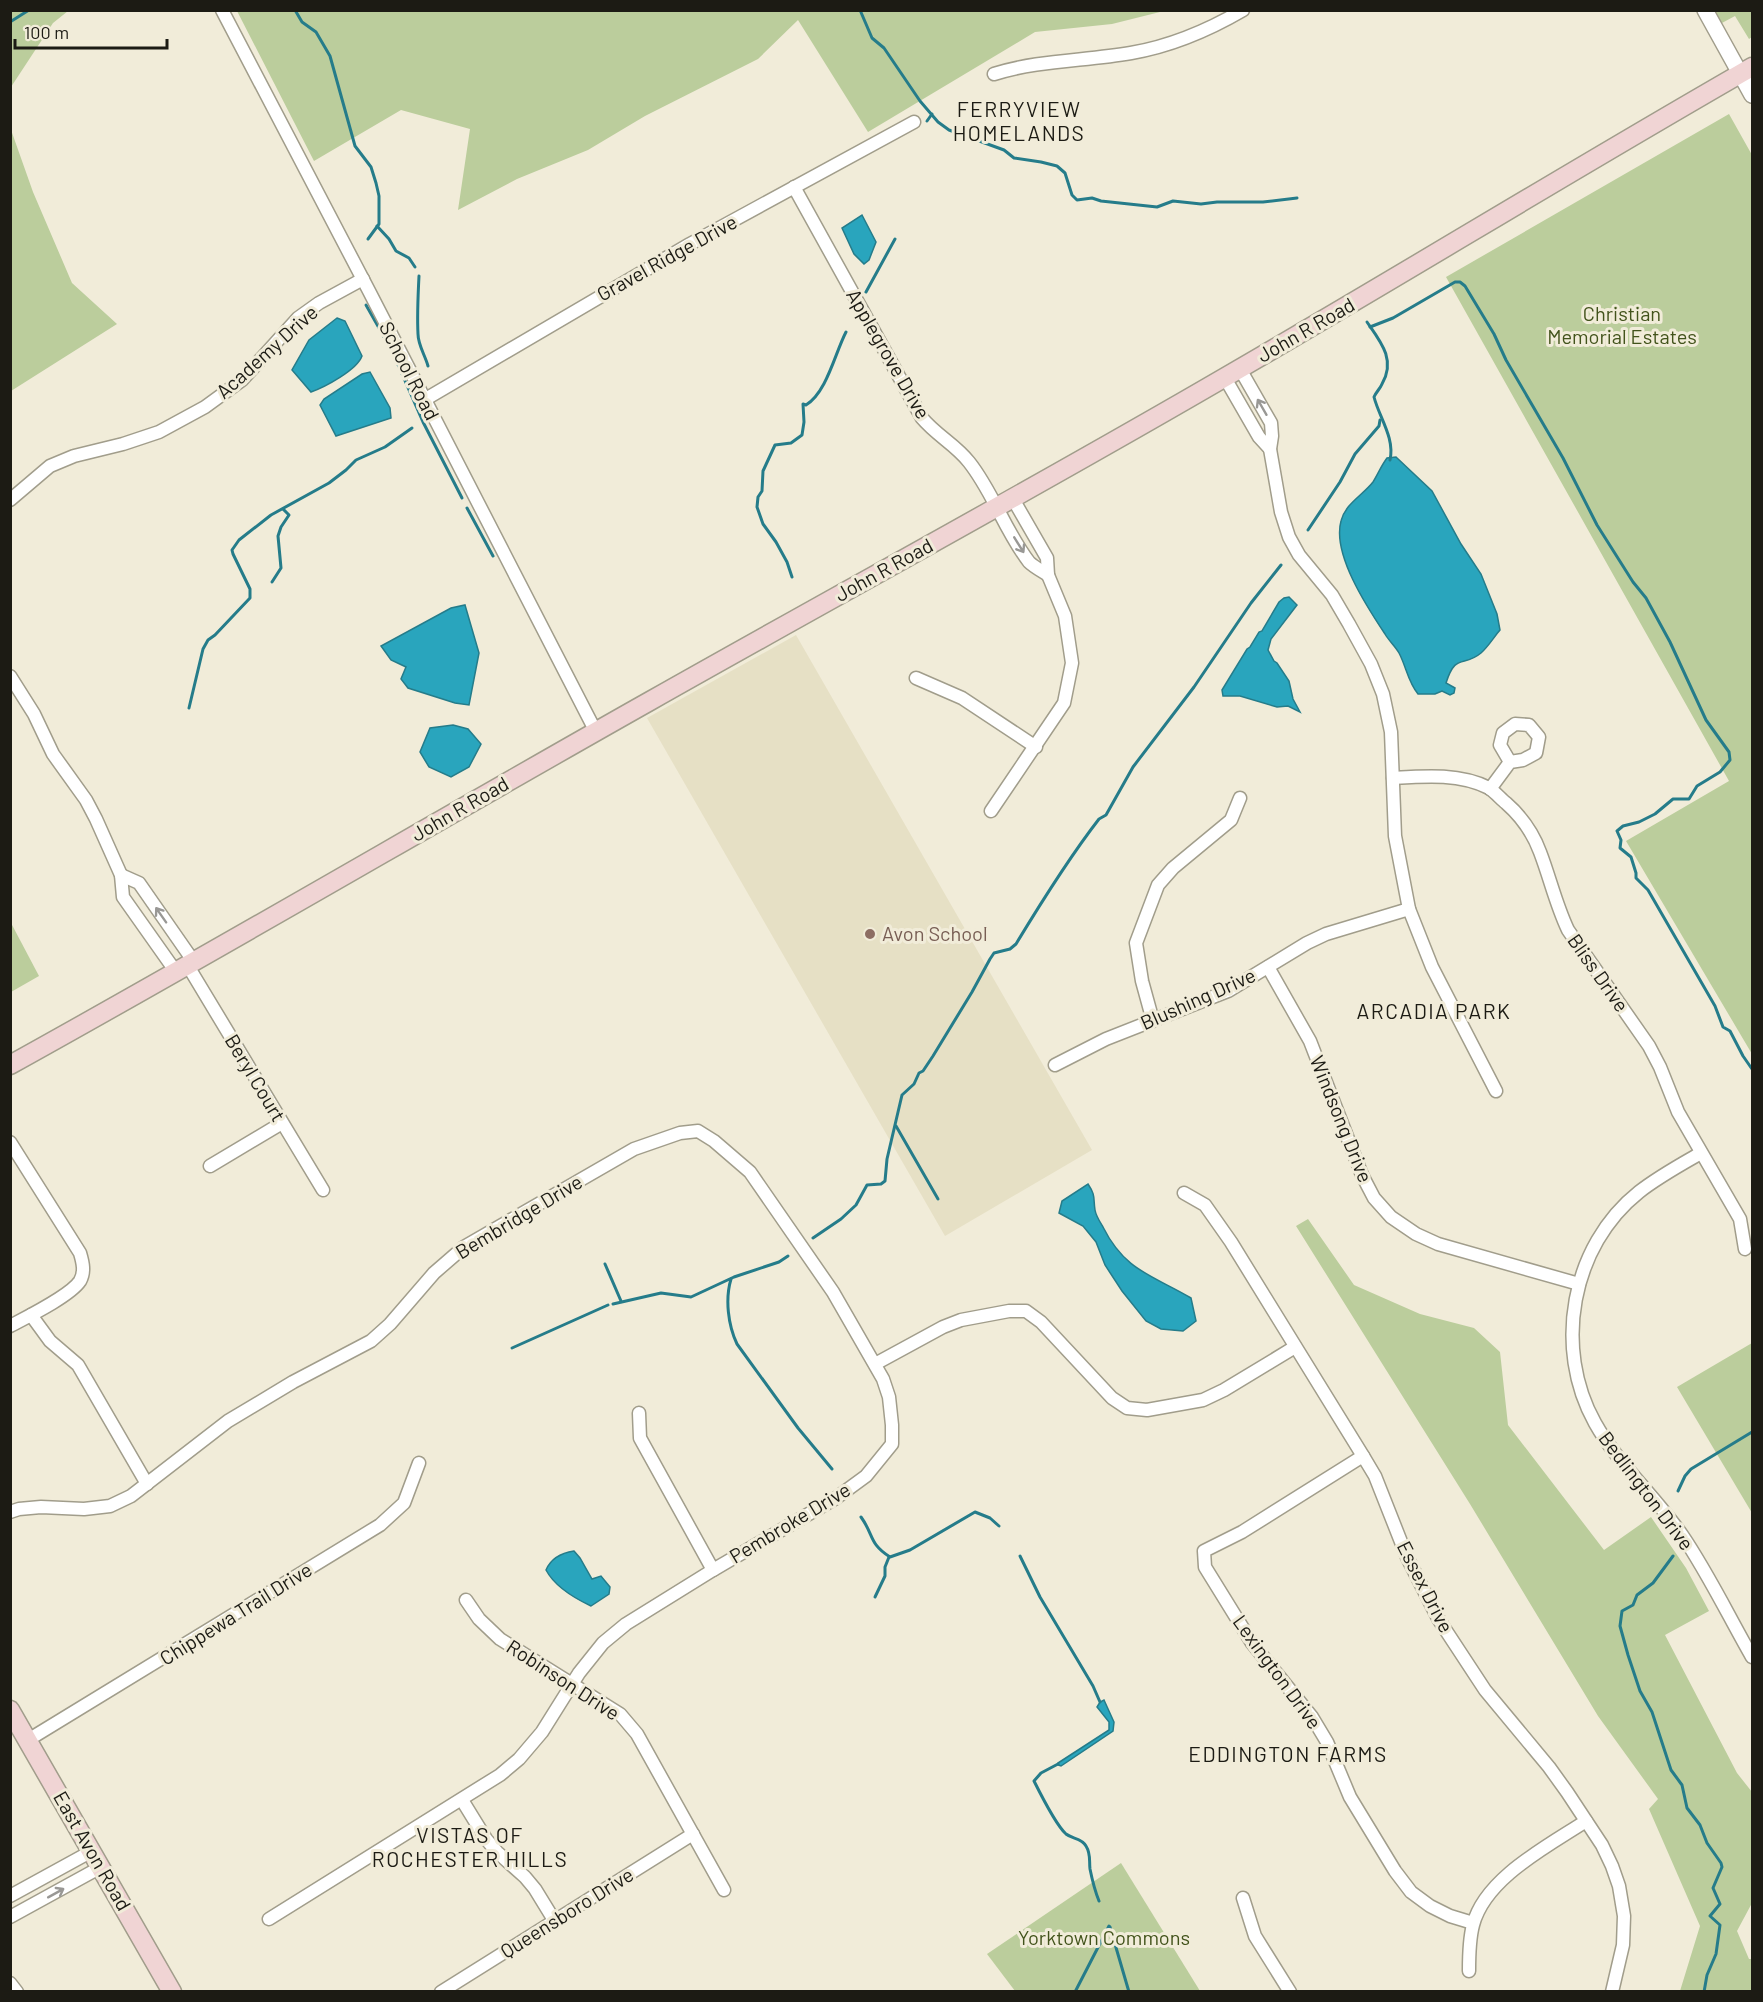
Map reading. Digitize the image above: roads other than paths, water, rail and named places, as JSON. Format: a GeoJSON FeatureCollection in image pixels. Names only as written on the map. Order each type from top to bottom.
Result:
{"type":"FeatureCollection","features":[{"type":"Feature","properties":{"kind":"main road","name":"John R Road"},"geometry":{"type":"LineString","coordinates":[[10,1065],[186,967],[831,598],[997,509],[1747,71]]}},
{"type":"Feature","properties":{"kind":"main road","name":"East Avon Road"},"geometry":{"type":"LineString","coordinates":[[10,1710],[172,1992]]}},
{"type":"Feature","properties":{"kind":"street","name":"School Road"},"geometry":{"type":"LineString","coordinates":[[222,10],[596,732]]}},
{"type":"Feature","properties":{"kind":"street"},"geometry":{"type":"LineString","coordinates":[[994,74],[1025,65],[1155,48],[1203,32],[1243,10]]}},
{"type":"Feature","properties":{"kind":"street"},"geometry":{"type":"LineString","coordinates":[[1705,10],[1747,71],[1752,94]]}},
{"type":"Feature","properties":{"kind":"street","name":"Gravel Ridge Drive"},"geometry":{"type":"LineString","coordinates":[[424,399],[680,249],[914,122]]}},
{"type":"Feature","properties":{"kind":"street","name":"Applegrove Drive"},"geometry":{"type":"LineString","coordinates":[[794,187],[922,418],[968,460],[980,476],[1030,563],[1048,575]]}},
{"type":"Feature","properties":{"kind":"street","name":"Academy Drive"},"geometry":{"type":"LineString","coordinates":[[10,501],[50,466],[74,456],[159,432],[205,407],[242,380],[298,318],[319,303],[363,279]]}},
{"type":"Feature","properties":{"kind":"street"},"geometry":{"type":"LineString","coordinates":[[1233,373],[1259,437],[1269,449]]}},
{"type":"Feature","properties":{"kind":"street"},"geometry":{"type":"LineString","coordinates":[[1233,373],[1271,423],[1272,436],[1269,449],[1281,512],[1289,537],[1299,555],[1332,595],[1371,664],[1383,694],[1391,732],[1395,836],[1409,909],[1432,967],[1496,1092]]}},
{"type":"Feature","properties":{"kind":"street"},"geometry":{"type":"LineString","coordinates":[[991,811],[1064,703],[1072,663],[1065,616],[1048,575],[1047,558],[1013,499]]}},
{"type":"Feature","properties":{"kind":"street"},"geometry":{"type":"LineString","coordinates":[[10,676],[34,714],[53,754],[86,800],[121,875],[123,897],[186,967]]}},
{"type":"Feature","properties":{"kind":"street"},"geometry":{"type":"LineString","coordinates":[[916,678],[962,698],[1036,747]]}},
{"type":"Feature","properties":{"kind":"street"},"geometry":{"type":"LineString","coordinates":[[1490,789],[1510,762]]}},
{"type":"Feature","properties":{"kind":"street","name":"Bliss Drive"},"geometry":{"type":"LineString","coordinates":[[1393,778],[1433,776],[1465,780],[1490,789],[1518,814],[1533,834],[1558,910],[1568,930],[1660,1067],[1678,1112],[1740,1219],[1745,1250]]}},
{"type":"Feature","properties":{"kind":"street"},"geometry":{"type":"LineString","coordinates":[[1153,1021],[1142,981],[1136,943],[1151,902],[1158,885],[1173,868],[1231,820],[1240,798]]}},
{"type":"Feature","properties":{"kind":"street"},"geometry":{"type":"LineString","coordinates":[[121,875],[139,883],[186,967]]}},
{"type":"Feature","properties":{"kind":"street","name":"Blushing Drive"},"geometry":{"type":"LineString","coordinates":[[1055,1065],[1106,1039],[1228,991],[1326,934],[1409,909]]}},
{"type":"Feature","properties":{"kind":"street","name":"Beryl Court"},"geometry":{"type":"LineString","coordinates":[[186,967],[323,1190]]}},
{"type":"Feature","properties":{"kind":"street","name":"Windsong Drive"},"geometry":{"type":"LineString","coordinates":[[1268,967],[1310,1041],[1362,1175],[1374,1198],[1391,1217],[1416,1234],[1438,1244],[1579,1284]]}},
{"type":"Feature","properties":{"kind":"street"},"geometry":{"type":"LineString","coordinates":[[210,1166],[282,1123]]}},
{"type":"Feature","properties":{"kind":"street","name":"Bembridge Drive"},"geometry":{"type":"LineString","coordinates":[[10,1512],[41,1507],[84,1509],[110,1506],[131,1496],[228,1421],[293,1382],[370,1341],[390,1324],[434,1274],[464,1247],[634,1149],[680,1133],[698,1131],[714,1141],[750,1172],[833,1292],[875,1364]]}},
{"type":"Feature","properties":{"kind":"street"},"geometry":{"type":"LineString","coordinates":[[10,1142],[76,1246],[84,1265],[79,1283],[69,1292],[10,1326]]}},
{"type":"Feature","properties":{"kind":"street","name":"Bedlington Drive"},"geometry":{"type":"LineString","coordinates":[[1701,1153],[1638,1192],[1616,1215],[1591,1252],[1579,1284],[1571,1325],[1572,1349],[1577,1376],[1594,1421],[1605,1440],[1682,1535],[1752,1657]]}},
{"type":"Feature","properties":{"kind":"street","name":"Essex Drive"},"geometry":{"type":"LineString","coordinates":[[1184,1193],[1205,1205],[1231,1242],[1375,1476],[1407,1557],[1439,1620],[1485,1690],[1549,1767],[1602,1845],[1619,1886],[1624,1916],[1623,1945],[1612,1992]]}},
{"type":"Feature","properties":{"kind":"street"},"geometry":{"type":"LineString","coordinates":[[875,1364],[943,1327],[961,1320],[1009,1311],[1026,1311],[1041,1322],[1067,1348],[1112,1398],[1127,1408],[1147,1410],[1203,1400],[1224,1390],[1295,1347]]}},
{"type":"Feature","properties":{"kind":"street"},"geometry":{"type":"LineString","coordinates":[[31,1315],[50,1341],[78,1365],[147,1484]]}},
{"type":"Feature","properties":{"kind":"street","name":"Pembroke Drive"},"geometry":{"type":"LineString","coordinates":[[269,1919],[500,1775],[519,1759],[542,1732],[572,1684],[603,1642],[626,1624],[836,1498],[866,1476],[892,1444],[889,1397],[875,1364]]}},
{"type":"Feature","properties":{"kind":"street"},"geometry":{"type":"LineString","coordinates":[[639,1413],[640,1438],[714,1570]]}},
{"type":"Feature","properties":{"kind":"street","name":"Lexington Drive"},"geometry":{"type":"LineString","coordinates":[[1363,1456],[1242,1532],[1204,1551],[1205,1567],[1252,1643],[1312,1717],[1327,1742],[1350,1797],[1395,1871],[1411,1892],[1430,1906],[1450,1916],[1473,1923]]}},
{"type":"Feature","properties":{"kind":"street","name":"Chippewa Trail Drive"},"geometry":{"type":"LineString","coordinates":[[28,1740],[205,1634],[380,1525],[404,1503],[419,1463]]}},
{"type":"Feature","properties":{"kind":"street","name":"Robinson Drive"},"geometry":{"type":"LineString","coordinates":[[466,1600],[479,1619],[500,1639],[620,1714],[637,1734],[724,1890]]}},
{"type":"Feature","properties":{"kind":"street"},"geometry":{"type":"LineString","coordinates":[[462,1800],[486,1839],[525,1877],[554,1920]]}},
{"type":"Feature","properties":{"kind":"street"},"geometry":{"type":"LineString","coordinates":[[1469,1971],[1473,1923],[1482,1905],[1502,1878],[1586,1821]]}},
{"type":"Feature","properties":{"kind":"street","name":"Queensboro Drive"},"geometry":{"type":"LineString","coordinates":[[441,1992],[693,1834]]}},
{"type":"Feature","properties":{"kind":"street"},"geometry":{"type":"LineString","coordinates":[[10,1896],[92,1851]]}},
{"type":"Feature","properties":{"kind":"street"},"geometry":{"type":"LineString","coordinates":[[10,1917],[101,1868]]}},
{"type":"Feature","properties":{"kind":"street"},"geometry":{"type":"LineString","coordinates":[[1243,1898],[1255,1936],[1290,1992]]}},
{"type":"Feature","properties":{"kind":"street"},"geometry":{"type":"LineString","coordinates":[[10,1983],[17,1992]]}},
{"type":"Feature","properties":{"kind":"water"},"geometry":{"type":"Polygon","coordinates":[[[862,215],[876,242],[869,260],[864,264],[854,254],[842,228],[862,215]]]}},
{"type":"Feature","properties":{"kind":"water"},"geometry":{"type":"Polygon","coordinates":[[[337,318],[345,321],[362,356],[347,372],[311,392],[292,370],[309,340],[337,318]]]}},
{"type":"Feature","properties":{"kind":"water"},"geometry":{"type":"Polygon","coordinates":[[[370,372],[390,408],[391,418],[336,436],[320,405],[324,399],[362,374],[370,372]]]}},
{"type":"Feature","properties":{"kind":"water"},"geometry":{"type":"Polygon","coordinates":[[[1396,457],[1432,491],[1461,544],[1481,574],[1497,614],[1500,630],[1489,645],[1475,657],[1453,667],[1446,683],[1455,688],[1454,693],[1450,695],[1442,691],[1435,694],[1418,694],[1399,653],[1369,610],[1353,580],[1342,549],[1340,534],[1343,515],[1373,482],[1387,458],[1396,457]]]}},
{"type":"Feature","properties":{"kind":"water"},"geometry":{"type":"Polygon","coordinates":[[[1289,597],[1297,605],[1271,639],[1268,650],[1289,681],[1293,699],[1300,712],[1288,706],[1277,707],[1240,696],[1223,696],[1222,690],[1247,649],[1262,631],[1279,602],[1289,597]]]}},
{"type":"Feature","properties":{"kind":"water"},"geometry":{"type":"Polygon","coordinates":[[[465,605],[479,653],[469,705],[455,703],[408,688],[401,679],[406,667],[391,660],[381,646],[451,608],[465,605]]]}},
{"type":"Feature","properties":{"kind":"water"},"geometry":{"type":"Polygon","coordinates":[[[453,725],[468,729],[481,744],[469,767],[451,777],[429,767],[420,752],[430,728],[453,725]]]}},
{"type":"Feature","properties":{"kind":"water"},"geometry":{"type":"Polygon","coordinates":[[[1088,1184],[1093,1194],[1097,1217],[1111,1242],[1130,1263],[1191,1298],[1196,1321],[1183,1331],[1161,1329],[1146,1321],[1105,1265],[1096,1242],[1083,1226],[1059,1213],[1062,1201],[1088,1184]]]}},
{"type":"Feature","properties":{"kind":"water"},"geometry":{"type":"Polygon","coordinates":[[[574,1551],[592,1579],[601,1576],[610,1587],[609,1594],[591,1606],[560,1587],[546,1570],[557,1557],[574,1551]]]}},
{"type":"Feature","properties":{"kind":"water"},"geometry":{"type":"Polygon","coordinates":[[[1104,1700],[1114,1722],[1113,1731],[1061,1766],[1058,1765],[1109,1730],[1109,1722],[1097,1707],[1104,1700]]]}},
{"type":"Feature","properties":{"kind":"waterway"},"geometry":{"type":"LineString","coordinates":[[10,22],[29,10]]}},
{"type":"Feature","properties":{"kind":"waterway"},"geometry":{"type":"LineString","coordinates":[[295,10],[302,22],[316,32],[330,56],[355,146],[371,167],[379,196],[379,224],[368,239]]}},
{"type":"Feature","properties":{"kind":"waterway"},"geometry":{"type":"LineString","coordinates":[[860,10],[872,38],[884,48],[920,101],[938,122],[949,130],[1004,150],[1014,158],[1057,166],[1065,173],[1072,195],[1077,200],[1092,198],[1157,207],[1173,201],[1201,204],[1263,202],[1297,198]]}},
{"type":"Feature","properties":{"kind":"waterway"},"geometry":{"type":"LineString","coordinates":[[927,121],[932,114]]}},
{"type":"Feature","properties":{"kind":"waterway"},"geometry":{"type":"LineString","coordinates":[[377,226],[396,251],[409,258],[415,267]]}},
{"type":"Feature","properties":{"kind":"waterway"},"geometry":{"type":"LineString","coordinates":[[866,292],[895,239]]}},
{"type":"Feature","properties":{"kind":"waterway"},"geometry":{"type":"LineString","coordinates":[[419,276],[418,338],[428,366]]}},
{"type":"Feature","properties":{"kind":"waterway"},"geometry":{"type":"LineString","coordinates":[[1370,327],[1393,318],[1455,282],[1460,282],[1465,286],[1563,458],[1597,525],[1633,582],[1646,598],[1670,642],[1706,720],[1729,752],[1730,760],[1720,772],[1697,786],[1689,799],[1673,799],[1655,814],[1639,822],[1623,826],[1617,831],[1621,840],[1620,848],[1631,857],[1636,878],[1648,890],[1715,1006],[1723,1027],[1730,1031],[1752,1069]]}},
{"type":"Feature","properties":{"kind":"waterway"},"geometry":{"type":"LineString","coordinates":[[366,305],[392,351],[423,422],[462,498]]}},
{"type":"Feature","properties":{"kind":"waterway"},"geometry":{"type":"LineString","coordinates":[[1367,322],[1382,344],[1387,359],[1386,375],[1374,397],[1388,436],[1390,460]]}},
{"type":"Feature","properties":{"kind":"waterway"},"geometry":{"type":"LineString","coordinates":[[792,577],[787,562],[763,524],[757,507],[758,497],[762,491],[763,471],[775,445],[791,443],[802,435],[803,404],[806,405],[820,391],[846,332]]}},
{"type":"Feature","properties":{"kind":"waterway"},"geometry":{"type":"LineString","coordinates":[[1308,530],[1340,482],[1355,454],[1379,426],[1380,420]]}},
{"type":"Feature","properties":{"kind":"waterway"},"geometry":{"type":"LineString","coordinates":[[189,708],[203,649],[208,640],[250,598],[250,589],[232,550],[239,540],[271,515],[329,483],[356,460],[385,447],[412,428]]}},
{"type":"Feature","properties":{"kind":"waterway"},"geometry":{"type":"LineString","coordinates":[[467,508],[493,556]]}},
{"type":"Feature","properties":{"kind":"waterway"},"geometry":{"type":"LineString","coordinates":[[272,582],[281,568],[278,536],[289,515],[283,509]]}},
{"type":"Feature","properties":{"kind":"waterway"},"geometry":{"type":"LineString","coordinates":[[813,1238],[841,1219],[856,1205],[867,1185],[881,1184],[885,1181],[887,1159],[902,1095],[914,1084],[919,1073],[923,1071],[933,1056],[994,953],[1010,949],[1016,944],[1077,849],[1099,819],[1106,815],[1133,767],[1194,687],[1251,603],[1281,565]]}},
{"type":"Feature","properties":{"kind":"waterway"},"geometry":{"type":"LineString","coordinates":[[896,1126],[938,1199]]}},
{"type":"Feature","properties":{"kind":"waterway"},"geometry":{"type":"LineString","coordinates":[[613,1304],[661,1293],[691,1297],[734,1277],[779,1262],[788,1256]]}},
{"type":"Feature","properties":{"kind":"waterway"},"geometry":{"type":"LineString","coordinates":[[605,1264],[621,1301]]}},
{"type":"Feature","properties":{"kind":"waterway"},"geometry":{"type":"LineString","coordinates":[[731,1279],[728,1312],[737,1344],[798,1428],[832,1469]]}},
{"type":"Feature","properties":{"kind":"waterway"},"geometry":{"type":"LineString","coordinates":[[512,1348],[608,1305]]}},
{"type":"Feature","properties":{"kind":"waterway"},"geometry":{"type":"LineString","coordinates":[[1678,1491],[1691,1469],[1752,1432]]}},
{"type":"Feature","properties":{"kind":"waterway"},"geometry":{"type":"LineString","coordinates":[[861,1517],[878,1548],[890,1557],[910,1550],[975,1512],[990,1518],[999,1526]]}},
{"type":"Feature","properties":{"kind":"waterway"},"geometry":{"type":"LineString","coordinates":[[1020,1556],[1040,1597],[1093,1686],[1100,1702]]}},
{"type":"Feature","properties":{"kind":"waterway"},"geometry":{"type":"LineString","coordinates":[[1673,1556],[1653,1583],[1637,1595],[1633,1605],[1622,1611],[1620,1626],[1640,1691],[1652,1712],[1671,1770],[1682,1785],[1687,1808],[1700,1825],[1707,1843],[1722,1867],[1713,1888],[1720,1904],[1710,1916],[1720,1925],[1716,1954],[1707,1975],[1704,1992]]}},
{"type":"Feature","properties":{"kind":"waterway"},"geometry":{"type":"LineString","coordinates":[[875,1597],[885,1576],[885,1567],[889,1557]]}},
{"type":"Feature","properties":{"kind":"waterway"},"geometry":{"type":"LineString","coordinates":[[1058,1764],[1041,1773],[1034,1781],[1062,1830],[1068,1836],[1082,1841],[1086,1846],[1099,1901]]}},
{"type":"Feature","properties":{"kind":"waterway"},"geometry":{"type":"LineString","coordinates":[[1075,1992],[1109,1926]]}},
{"type":"Feature","properties":{"kind":"waterway"},"geometry":{"type":"LineString","coordinates":[[1110,1927],[1129,1992]]}},
{"type":"Feature","properties":{"kind":"place","name":"Avon School"},"geometry":{"type":"Point","coordinates":[870,934]}},
{"type":"Feature","properties":{"kind":"district","name":"FERRYVIEW HOMELANDS"},"geometry":{"type":"Point","coordinates":[1019,122]}},
{"type":"Feature","properties":{"kind":"district","name":"ARCADIA PARK"},"geometry":{"type":"Point","coordinates":[1434,1012]}},
{"type":"Feature","properties":{"kind":"district","name":"EDDINGTON FARMS"},"geometry":{"type":"Point","coordinates":[1288,1755]}},
{"type":"Feature","properties":{"kind":"district","name":"VISTAS OF ROCHESTER HILLS"},"geometry":{"type":"Point","coordinates":[470,1848]}},
{"type":"Feature","properties":{"kind":"park label","name":"Christian Memorial Estates"},"geometry":{"type":"Point","coordinates":[1622,326]}},
{"type":"Feature","properties":{"kind":"park label","name":"Yorktown Commons"},"geometry":{"type":"Point","coordinates":[1104,1938]}}]}
